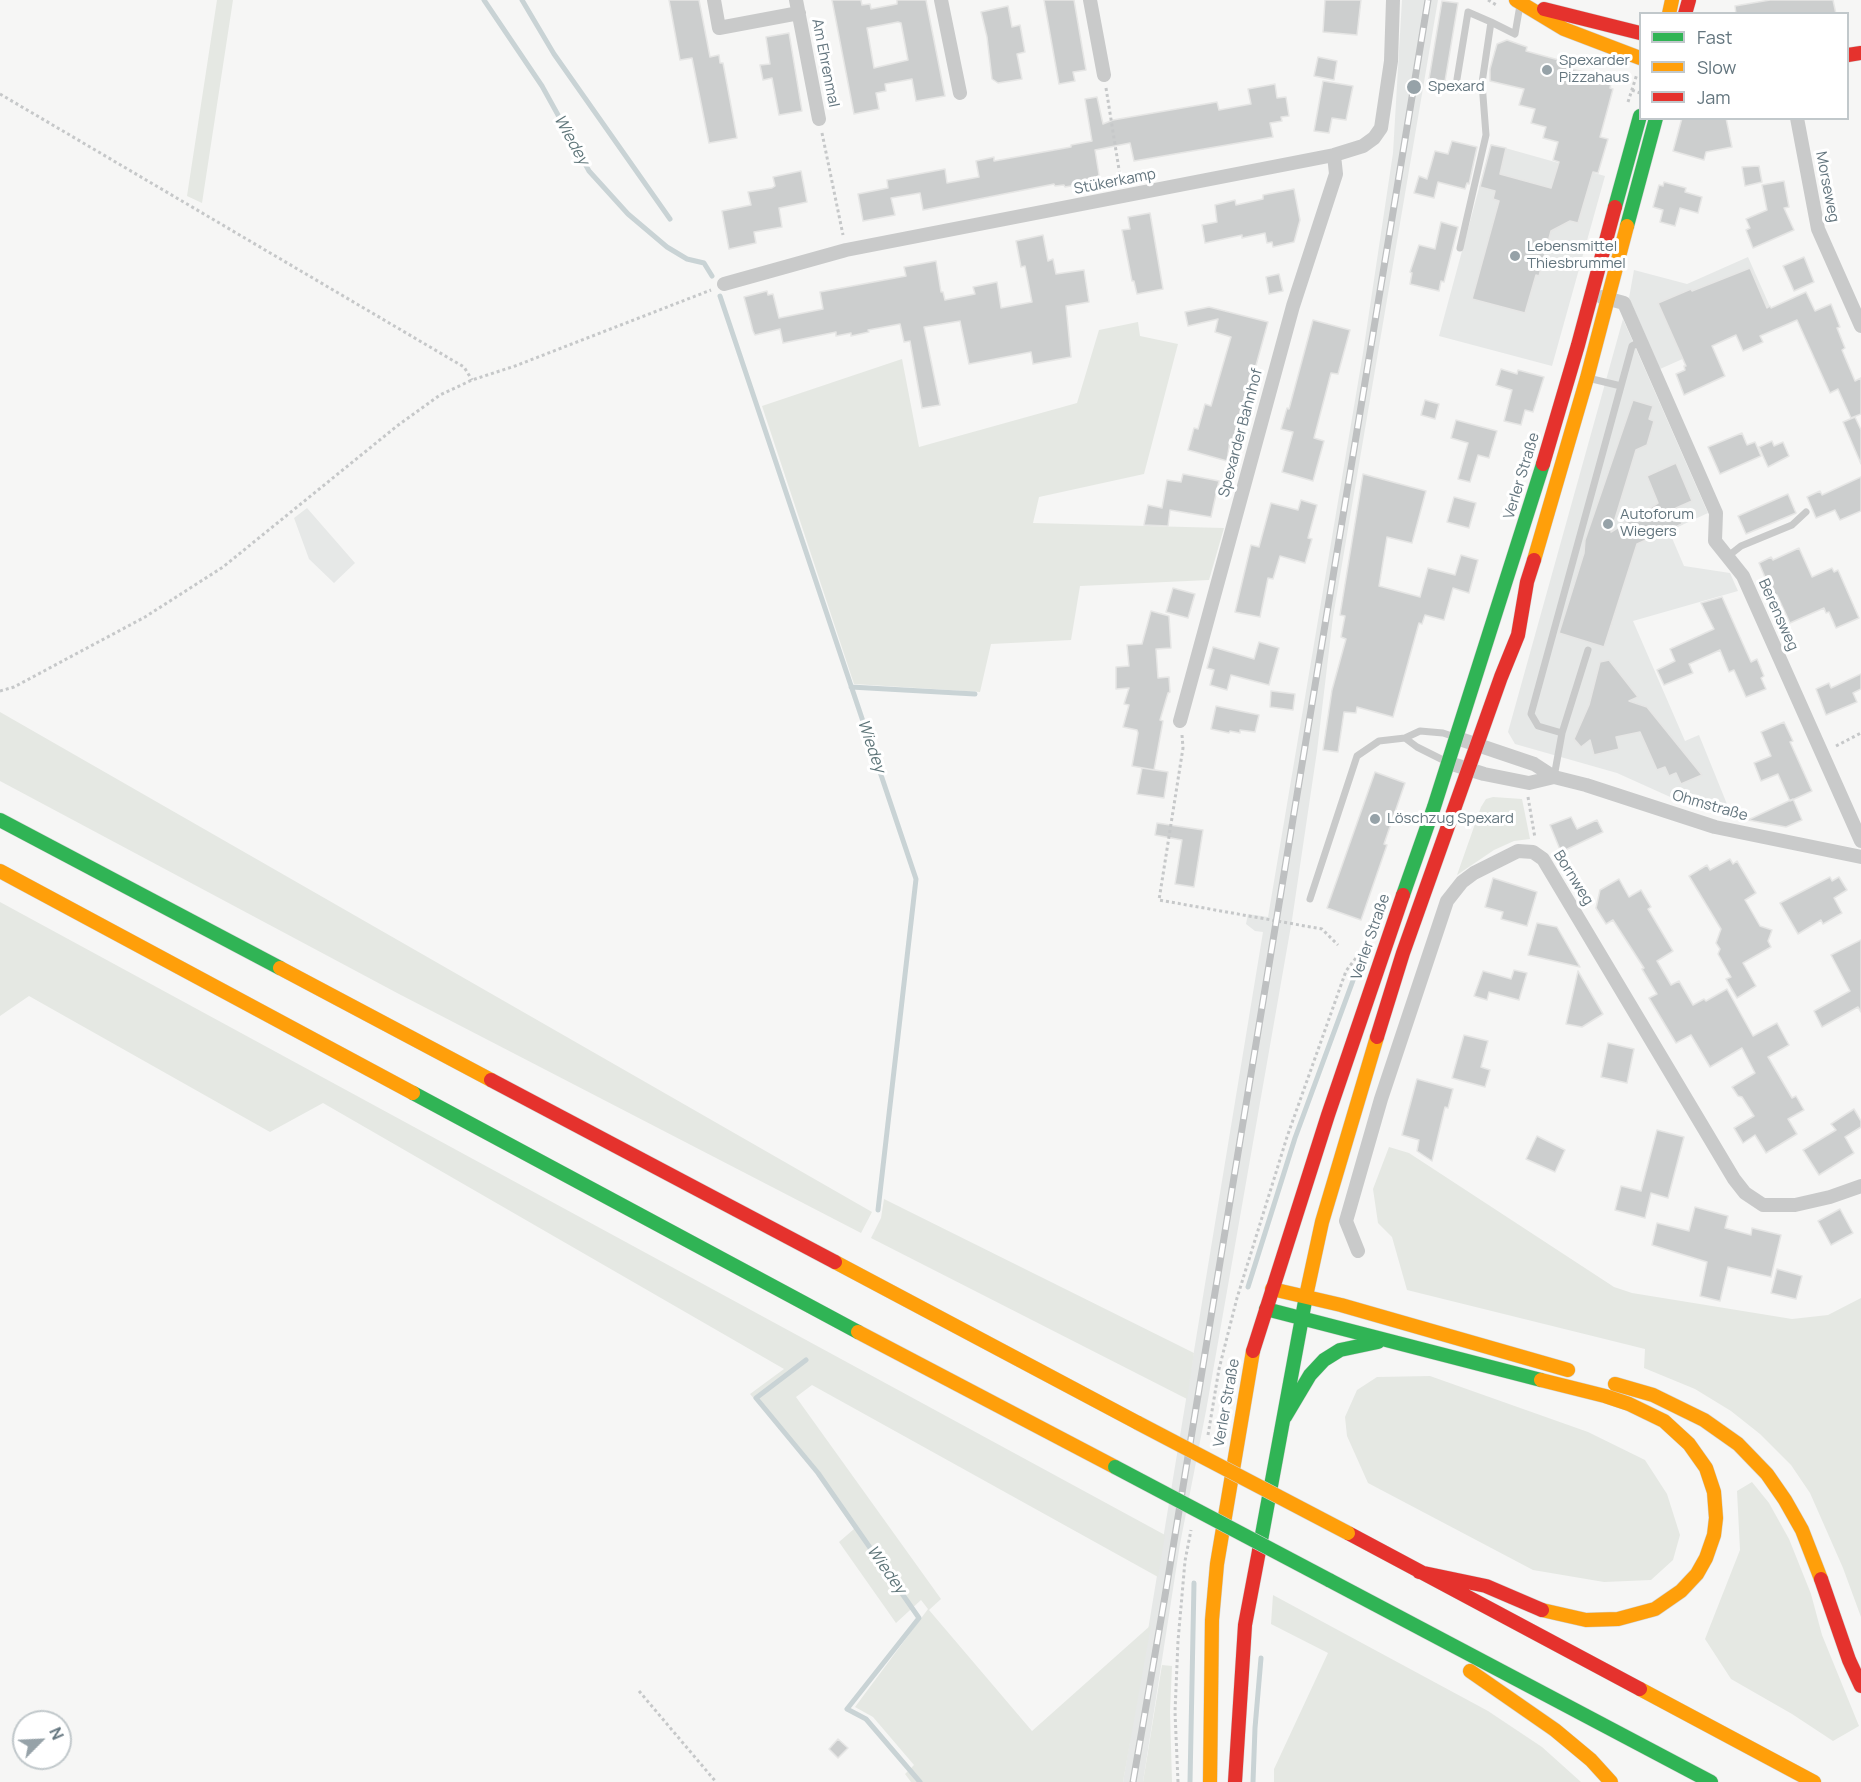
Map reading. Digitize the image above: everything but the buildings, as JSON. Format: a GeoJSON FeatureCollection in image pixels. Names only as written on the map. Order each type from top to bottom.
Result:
{"type":"FeatureCollection","features":[{"type":"Feature","properties":{"kind":"main road"},"geometry":{"type":"LineString","coordinates":[[1518,1],[1639,32]]}},
{"type":"Feature","properties":{"kind":"main road"},"geometry":{"type":"LineString","coordinates":[[1518,1],[1564,29],[1639,57]]}},
{"type":"Feature","properties":{"kind":"main road","name":"Verler Straße"},"geometry":{"type":"LineString","coordinates":[[1210,1782],[1212,1620],[1217,1564],[1253,1352],[1380,958],[1449,763],[1529,510],[1640,120]]}},
{"type":"Feature","properties":{"kind":"main road"},"geometry":{"type":"LineString","coordinates":[[1235,1782],[1245,1625],[1306,1297],[1323,1222],[1350,1122],[1403,953],[1518,635],[1527,582],[1587,378],[1655,120]]}},
{"type":"Feature","properties":{"kind":"main road"},"geometry":{"type":"LineString","coordinates":[[0,820],[1815,1782]]}},
{"type":"Feature","properties":{"kind":"main road"},"geometry":{"type":"LineString","coordinates":[[0,871],[939,1376],[1711,1782]]}},
{"type":"Feature","properties":{"kind":"main road"},"geometry":{"type":"LineString","coordinates":[[1272,1289],[1341,1305],[1585,1375]]}},
{"type":"Feature","properties":{"kind":"main road"},"geometry":{"type":"LineString","coordinates":[[1266,1309],[1629,1404],[1664,1421],[1689,1444],[1706,1468],[1714,1492],[1716,1518],[1714,1535],[1706,1558],[1696,1574],[1669,1601],[1618,1620],[1586,1620],[1549,1613],[1486,1586],[1419,1572]]}},
{"type":"Feature","properties":{"kind":"main road"},"geometry":{"type":"LineString","coordinates":[[1285,1417],[1310,1375],[1324,1360],[1340,1350],[1384,1341]]}},
{"type":"Feature","properties":{"kind":"main road"},"geometry":{"type":"LineString","coordinates":[[1607,1381],[1653,1395],[1704,1420],[1738,1444],[1767,1474],[1802,1530],[1849,1660],[1861,1686]]}},
{"type":"Feature","properties":{"kind":"main road"},"geometry":{"type":"LineString","coordinates":[[1373,1605],[1555,1730],[1591,1760],[1611,1782]]}},
{"type":"Feature","properties":{"kind":"street","name":"Am Ehrenmal"},"geometry":{"type":"LineString","coordinates":[[714,0],[719,28],[798,7],[819,119]]}},
{"type":"Feature","properties":{"kind":"street"},"geometry":{"type":"LineString","coordinates":[[941,0],[960,93]]}},
{"type":"Feature","properties":{"kind":"street"},"geometry":{"type":"LineString","coordinates":[[1090,0],[1104,75]]}},
{"type":"Feature","properties":{"kind":"street","name":"Stükerkamp"},"geometry":{"type":"LineString","coordinates":[[724,284],[846,250],[1334,155],[1364,146],[1381,128],[1391,60],[1393,0]]}},
{"type":"Feature","properties":{"kind":"street","name":"Morseweg"},"geometry":{"type":"LineString","coordinates":[[1797,120],[1818,229],[1861,326]]}},
{"type":"Feature","properties":{"kind":"street","name":"Spexarder Bahnhof"},"geometry":{"type":"LineString","coordinates":[[1180,721],[1293,306],[1336,174],[1334,155]]}},
{"type":"Feature","properties":{"kind":"street","name":"Berensweg"},"geometry":{"type":"LineString","coordinates":[[1592,295],[1624,303],[1716,513],[1715,541],[1743,576],[1861,841]]}},
{"type":"Feature","properties":{"kind":"street","name":"Ohmstraße"},"geometry":{"type":"LineString","coordinates":[[1457,738],[1534,764],[1554,777],[1586,785],[1715,827],[1861,857]]}},
{"type":"Feature","properties":{"kind":"street","name":"Ohmstraße"},"geometry":{"type":"LineString","coordinates":[[1449,763],[1469,770],[1529,783],[1554,777]]}},
{"type":"Feature","properties":{"kind":"street","name":"Bornweg"},"geometry":{"type":"LineString","coordinates":[[1358,1251],[1346,1221],[1381,1099],[1447,901],[1462,882],[1474,873],[1518,851],[1533,852],[1543,859],[1549,868],[1734,1179],[1745,1193],[1763,1205],[1796,1204],[1830,1197],[1861,1186]]}},
{"type":"Feature","properties":{"kind":"lane"},"geometry":{"type":"LineString","coordinates":[[1457,79],[1468,12],[1515,34],[1518,1]]}},
{"type":"Feature","properties":{"kind":"lane"},"geometry":{"type":"LineString","coordinates":[[1460,248],[1486,135],[1482,82],[1491,22]]}},
{"type":"Feature","properties":{"kind":"lane"},"geometry":{"type":"LineString","coordinates":[[1563,733],[1539,726],[1531,714],[1632,346],[1640,342]]}},
{"type":"Feature","properties":{"kind":"lane"},"geometry":{"type":"LineString","coordinates":[[1587,378],[1621,386]]}},
{"type":"Feature","properties":{"kind":"lane"},"geometry":{"type":"LineString","coordinates":[[1727,556],[1741,546],[1792,525],[1806,512]]}},
{"type":"Feature","properties":{"kind":"lane"},"geometry":{"type":"LineString","coordinates":[[1554,777],[1563,733],[1588,650]]}},
{"type":"Feature","properties":{"kind":"lane"},"geometry":{"type":"LineString","coordinates":[[1310,899],[1357,756],[1378,741],[1405,738],[1420,731],[1443,733],[1457,738]]}},
{"type":"Feature","properties":{"kind":"lane"},"geometry":{"type":"LineString","coordinates":[[1405,738],[1417,747],[1449,763]]}},
{"type":"Feature","properties":{"kind":"path"},"geometry":{"type":"LineString","coordinates":[[1104,75],[1124,197]]}},
{"type":"Feature","properties":{"kind":"path"},"geometry":{"type":"LineString","coordinates":[[1629,76],[1634,83],[1632,90],[1639,92]]}},
{"type":"Feature","properties":{"kind":"path"},"geometry":{"type":"LineString","coordinates":[[0,94],[464,367],[471,380]]}},
{"type":"Feature","properties":{"kind":"path"},"geometry":{"type":"LineString","coordinates":[[819,119],[846,250]]}},
{"type":"Feature","properties":{"kind":"path"},"geometry":{"type":"LineString","coordinates":[[0,691],[14,687],[145,617],[223,567],[398,426],[440,396],[471,380],[515,366],[724,284]]}},
{"type":"Feature","properties":{"kind":"path"},"geometry":{"type":"LineString","coordinates":[[1180,721],[1183,748],[1159,900],[1322,929],[1338,945]]}},
{"type":"Feature","properties":{"kind":"path"},"geometry":{"type":"LineString","coordinates":[[1821,753],[1861,733]]}},
{"type":"Feature","properties":{"kind":"path"},"geometry":{"type":"LineString","coordinates":[[1528,795],[1535,840],[1533,852]]}},
{"type":"Feature","properties":{"kind":"path"},"geometry":{"type":"LineString","coordinates":[[639,1691],[716,1782]]}},
{"type":"Feature","properties":{"kind":"shaded area"},"geometry":{"type":"Polygon","coordinates":[[[217,0],[233,0],[202,203],[187,196],[217,0]]]}},
{"type":"Feature","properties":{"kind":"shaded area"},"geometry":{"type":"Polygon","coordinates":[[[1402,0],[1438,0],[1333,617],[1317,751],[1292,920],[1206,1411],[1180,1544],[1143,1782],[1123,1782],[1263,932],[1255,931],[1246,924],[1248,914],[1268,917],[1363,353],[1393,153],[1402,0]]]}},
{"type":"Feature","properties":{"kind":"shaded area"},"geometry":{"type":"Polygon","coordinates":[[[1491,144],[1605,176],[1552,366],[1439,336],[1491,144]]]}},
{"type":"Feature","properties":{"kind":"shaded area"},"geometry":{"type":"Polygon","coordinates":[[[1748,257],[1775,318],[1660,369],[1629,298],[1634,270],[1687,284],[1748,257]]]}},
{"type":"Feature","properties":{"kind":"shaded area"},"geometry":{"type":"Polygon","coordinates":[[[1623,319],[1708,513],[1669,531],[1684,566],[1730,573],[1738,591],[1633,621],[1685,741],[1699,735],[1733,819],[1688,805],[1617,773],[1515,744],[1508,732],[1623,319]]]}},
{"type":"Feature","properties":{"kind":"shaded area"},"geometry":{"type":"Polygon","coordinates":[[[1138,322],[1140,336],[1178,344],[1144,474],[1039,497],[1033,523],[1224,528],[1209,580],[1080,586],[1071,640],[991,644],[980,692],[854,684],[762,406],[902,359],[919,447],[1077,403],[1099,330],[1138,322]]]}},
{"type":"Feature","properties":{"kind":"shaded area"},"geometry":{"type":"Polygon","coordinates":[[[307,508],[355,563],[334,583],[309,559],[294,518],[307,508]]]}},
{"type":"Feature","properties":{"kind":"shaded area"},"geometry":{"type":"Polygon","coordinates":[[[0,712],[872,1212],[861,1233],[399,994],[0,781],[0,712]]]}},
{"type":"Feature","properties":{"kind":"shaded area"},"geometry":{"type":"Polygon","coordinates":[[[1493,797],[1522,799],[1530,839],[1514,841],[1494,850],[1457,875],[1481,807],[1486,799],[1493,797]]]}},
{"type":"Feature","properties":{"kind":"shaded area"},"geometry":{"type":"Polygon","coordinates":[[[0,902],[1165,1535],[1158,1577],[812,1385],[796,1397],[941,1599],[929,1610],[1032,1731],[1151,1625],[1123,1782],[911,1782],[905,1774],[914,1765],[873,1717],[855,1707],[928,1609],[921,1600],[896,1623],[839,1542],[854,1529],[817,1474],[750,1394],[784,1369],[323,1103],[270,1132],[29,996],[0,1016],[0,902]]]}},
{"type":"Feature","properties":{"kind":"shaded area"},"geometry":{"type":"Polygon","coordinates":[[[1389,1147],[1409,1153],[1614,1287],[1632,1293],[1792,1319],[1828,1315],[1861,1298],[1861,1617],[1843,1568],[1810,1493],[1791,1465],[1760,1434],[1731,1411],[1695,1389],[1644,1368],[1645,1349],[1407,1290],[1392,1237],[1378,1223],[1373,1189],[1389,1147]]]}},
{"type":"Feature","properties":{"kind":"shaded area"},"geometry":{"type":"Polygon","coordinates":[[[884,1199],[1194,1353],[1187,1399],[871,1238],[881,1218],[884,1199]]]}},
{"type":"Feature","properties":{"kind":"shaded area"},"geometry":{"type":"Polygon","coordinates":[[[1430,1376],[1588,1432],[1645,1460],[1667,1494],[1680,1535],[1673,1560],[1651,1580],[1604,1582],[1533,1570],[1368,1483],[1347,1436],[1345,1417],[1357,1390],[1377,1377],[1430,1376]]]}},
{"type":"Feature","properties":{"kind":"shaded area"},"geometry":{"type":"Polygon","coordinates":[[[1752,1482],[1769,1503],[1789,1539],[1811,1594],[1822,1635],[1859,1726],[1833,1741],[1731,1679],[1705,1639],[1740,1550],[1737,1491],[1752,1482]]]}},
{"type":"Feature","properties":{"kind":"shaded area"},"geometry":{"type":"Polygon","coordinates":[[[1273,1595],[1488,1711],[1542,1747],[1581,1782],[1274,1782],[1274,1769],[1328,1653],[1271,1624],[1273,1595]]]}},
{"type":"Feature","properties":{"kind":"shaded area"},"geometry":{"type":"Polygon","coordinates":[[[1162,1665],[1172,1666],[1170,1712],[1172,1782],[1143,1782],[1162,1665]]]}},
{"type":"Feature","properties":{"kind":"waterway","name":"Wiedey"},"geometry":{"type":"LineString","coordinates":[[484,0],[542,86],[589,171],[628,214],[667,247],[687,259],[704,263],[712,276]]}},
{"type":"Feature","properties":{"kind":"waterway"},"geometry":{"type":"LineString","coordinates":[[522,0],[554,54],[670,219]]}},
{"type":"Feature","properties":{"kind":"waterway","name":"Wiedey"},"geometry":{"type":"LineString","coordinates":[[720,296],[916,879],[878,1210]]}},
{"type":"Feature","properties":{"kind":"waterway"},"geometry":{"type":"LineString","coordinates":[[851,687],[975,694]]}},
{"type":"Feature","properties":{"kind":"waterway"},"geometry":{"type":"LineString","coordinates":[[1248,1287],[1295,1138],[1355,975]]}},
{"type":"Feature","properties":{"kind":"waterway","name":"Wiedey"},"geometry":{"type":"LineString","coordinates":[[806,1360],[756,1398],[818,1473],[919,1618],[847,1709],[866,1719],[920,1782]]}},
{"type":"Feature","properties":{"kind":"waterway"},"geometry":{"type":"LineString","coordinates":[[1190,1782],[1194,1583]]}},
{"type":"Feature","properties":{"kind":"waterway"},"geometry":{"type":"LineString","coordinates":[[1253,1782],[1261,1658]]}},
{"type":"Feature","properties":{"kind":"railway"},"geometry":{"type":"LineString","coordinates":[[1133,1782],[1428,0]]}},
{"type":"Feature","properties":{"kind":"traffic: fast"},"geometry":{"type":"LineString","coordinates":[[1615,207],[1639,120]]}},
{"type":"Feature","properties":{"kind":"traffic: fast"},"geometry":{"type":"LineString","coordinates":[[1627,226],[1655,120]]}},
{"type":"Feature","properties":{"kind":"traffic: fast"},"geometry":{"type":"LineString","coordinates":[[1403,895],[1434,807],[1543,464]]}},
{"type":"Feature","properties":{"kind":"traffic: fast"},"geometry":{"type":"LineString","coordinates":[[0,820],[280,968]]}},
{"type":"Feature","properties":{"kind":"traffic: fast"},"geometry":{"type":"LineString","coordinates":[[413,1093],[858,1332]]}},
{"type":"Feature","properties":{"kind":"traffic: fast"},"geometry":{"type":"LineString","coordinates":[[1259,1551],[1306,1296]]}},
{"type":"Feature","properties":{"kind":"traffic: fast"},"geometry":{"type":"LineString","coordinates":[[1266,1309],[1541,1380]]}},
{"type":"Feature","properties":{"kind":"traffic: fast"},"geometry":{"type":"LineString","coordinates":[[1285,1417],[1310,1375],[1324,1360],[1340,1350],[1378,1342]]}},
{"type":"Feature","properties":{"kind":"traffic: fast"},"geometry":{"type":"LineString","coordinates":[[1115,1467],[1329,1580]]}},
{"type":"Feature","properties":{"kind":"traffic: fast"},"geometry":{"type":"LineString","coordinates":[[1329,1580],[1711,1782]]}},
{"type":"Feature","properties":{"kind":"traffic: slow"},"geometry":{"type":"LineString","coordinates":[[1516,0],[1564,29],[1639,58]]}},
{"type":"Feature","properties":{"kind":"traffic: slow"},"geometry":{"type":"LineString","coordinates":[[1669,12],[1672,0]]}},
{"type":"Feature","properties":{"kind":"traffic: slow"},"geometry":{"type":"LineString","coordinates":[[1534,560],[1587,378],[1627,226]]}},
{"type":"Feature","properties":{"kind":"traffic: slow"},"geometry":{"type":"LineString","coordinates":[[0,871],[413,1093]]}},
{"type":"Feature","properties":{"kind":"traffic: slow"},"geometry":{"type":"LineString","coordinates":[[280,968],[491,1080]]}},
{"type":"Feature","properties":{"kind":"traffic: slow"},"geometry":{"type":"LineString","coordinates":[[1306,1296],[1322,1222],[1377,1037]]}},
{"type":"Feature","properties":{"kind":"traffic: slow"},"geometry":{"type":"LineString","coordinates":[[835,1262],[1138,1423]]}},
{"type":"Feature","properties":{"kind":"traffic: slow"},"geometry":{"type":"LineString","coordinates":[[1272,1289],[1341,1305],[1568,1370]]}},
{"type":"Feature","properties":{"kind":"traffic: slow"},"geometry":{"type":"LineString","coordinates":[[858,1332],[1115,1467]]}},
{"type":"Feature","properties":{"kind":"traffic: slow"},"geometry":{"type":"LineString","coordinates":[[1210,1782],[1212,1620],[1217,1564],[1253,1351]]}},
{"type":"Feature","properties":{"kind":"traffic: slow"},"geometry":{"type":"LineString","coordinates":[[1541,1380],[1605,1396],[1629,1404],[1664,1421],[1689,1444],[1706,1468],[1714,1492],[1716,1518],[1714,1535],[1706,1558],[1697,1574],[1681,1591],[1655,1609],[1618,1619],[1586,1620],[1542,1610]]}},
{"type":"Feature","properties":{"kind":"traffic: slow"},"geometry":{"type":"LineString","coordinates":[[1615,1384],[1653,1395],[1704,1420],[1738,1444],[1767,1474],[1785,1500],[1802,1530],[1821,1579]]}},
{"type":"Feature","properties":{"kind":"traffic: slow"},"geometry":{"type":"LineString","coordinates":[[1138,1423],[1348,1533]]}},
{"type":"Feature","properties":{"kind":"traffic: slow"},"geometry":{"type":"LineString","coordinates":[[1470,1671],[1555,1730],[1591,1760],[1611,1782]]}},
{"type":"Feature","properties":{"kind":"traffic: slow"},"geometry":{"type":"LineString","coordinates":[[1640,1689],[1814,1782]]}},
{"type":"Feature","properties":{"kind":"traffic: jam"},"geometry":{"type":"LineString","coordinates":[[1686,12],[1689,0]]}},
{"type":"Feature","properties":{"kind":"traffic: jam"},"geometry":{"type":"LineString","coordinates":[[1544,9],[1639,33]]}},
{"type":"Feature","properties":{"kind":"traffic: jam"},"geometry":{"type":"LineString","coordinates":[[1849,55],[1861,53]]}},
{"type":"Feature","properties":{"kind":"traffic: jam"},"geometry":{"type":"LineString","coordinates":[[1543,464],[1615,207]]}},
{"type":"Feature","properties":{"kind":"traffic: jam"},"geometry":{"type":"LineString","coordinates":[[1377,1037],[1403,953],[1518,635],[1527,582],[1534,560]]}},
{"type":"Feature","properties":{"kind":"traffic: jam"},"geometry":{"type":"LineString","coordinates":[[1253,1351],[1328,1115],[1403,895]]}},
{"type":"Feature","properties":{"kind":"traffic: jam"},"geometry":{"type":"LineString","coordinates":[[491,1080],[835,1262]]}},
{"type":"Feature","properties":{"kind":"traffic: jam"},"geometry":{"type":"LineString","coordinates":[[1348,1533],[1640,1689]]}},
{"type":"Feature","properties":{"kind":"traffic: jam"},"geometry":{"type":"LineString","coordinates":[[1235,1782],[1245,1625],[1259,1551]]}},
{"type":"Feature","properties":{"kind":"traffic: jam"},"geometry":{"type":"LineString","coordinates":[[1419,1572],[1486,1586],[1542,1610]]}},
{"type":"Feature","properties":{"kind":"traffic: jam"},"geometry":{"type":"LineString","coordinates":[[1821,1579],[1849,1660],[1861,1686]]}},
{"type":"Feature","properties":{"kind":"place","name":"Spexarder Pizzahaus"},"geometry":{"type":"Point","coordinates":[1547,70]}},
{"type":"Feature","properties":{"kind":"place","name":"Spexard"},"geometry":{"type":"Point","coordinates":[1414,87]}},
{"type":"Feature","properties":{"kind":"place","name":"Lebensmittel Thiesbrummel"},"geometry":{"type":"Point","coordinates":[1515,256]}},
{"type":"Feature","properties":{"kind":"place","name":"Autoforum Wiegers"},"geometry":{"type":"Point","coordinates":[1608,524]}},
{"type":"Feature","properties":{"kind":"place","name":"Löschzug Spexard"},"geometry":{"type":"Point","coordinates":[1375,819]}}]}
